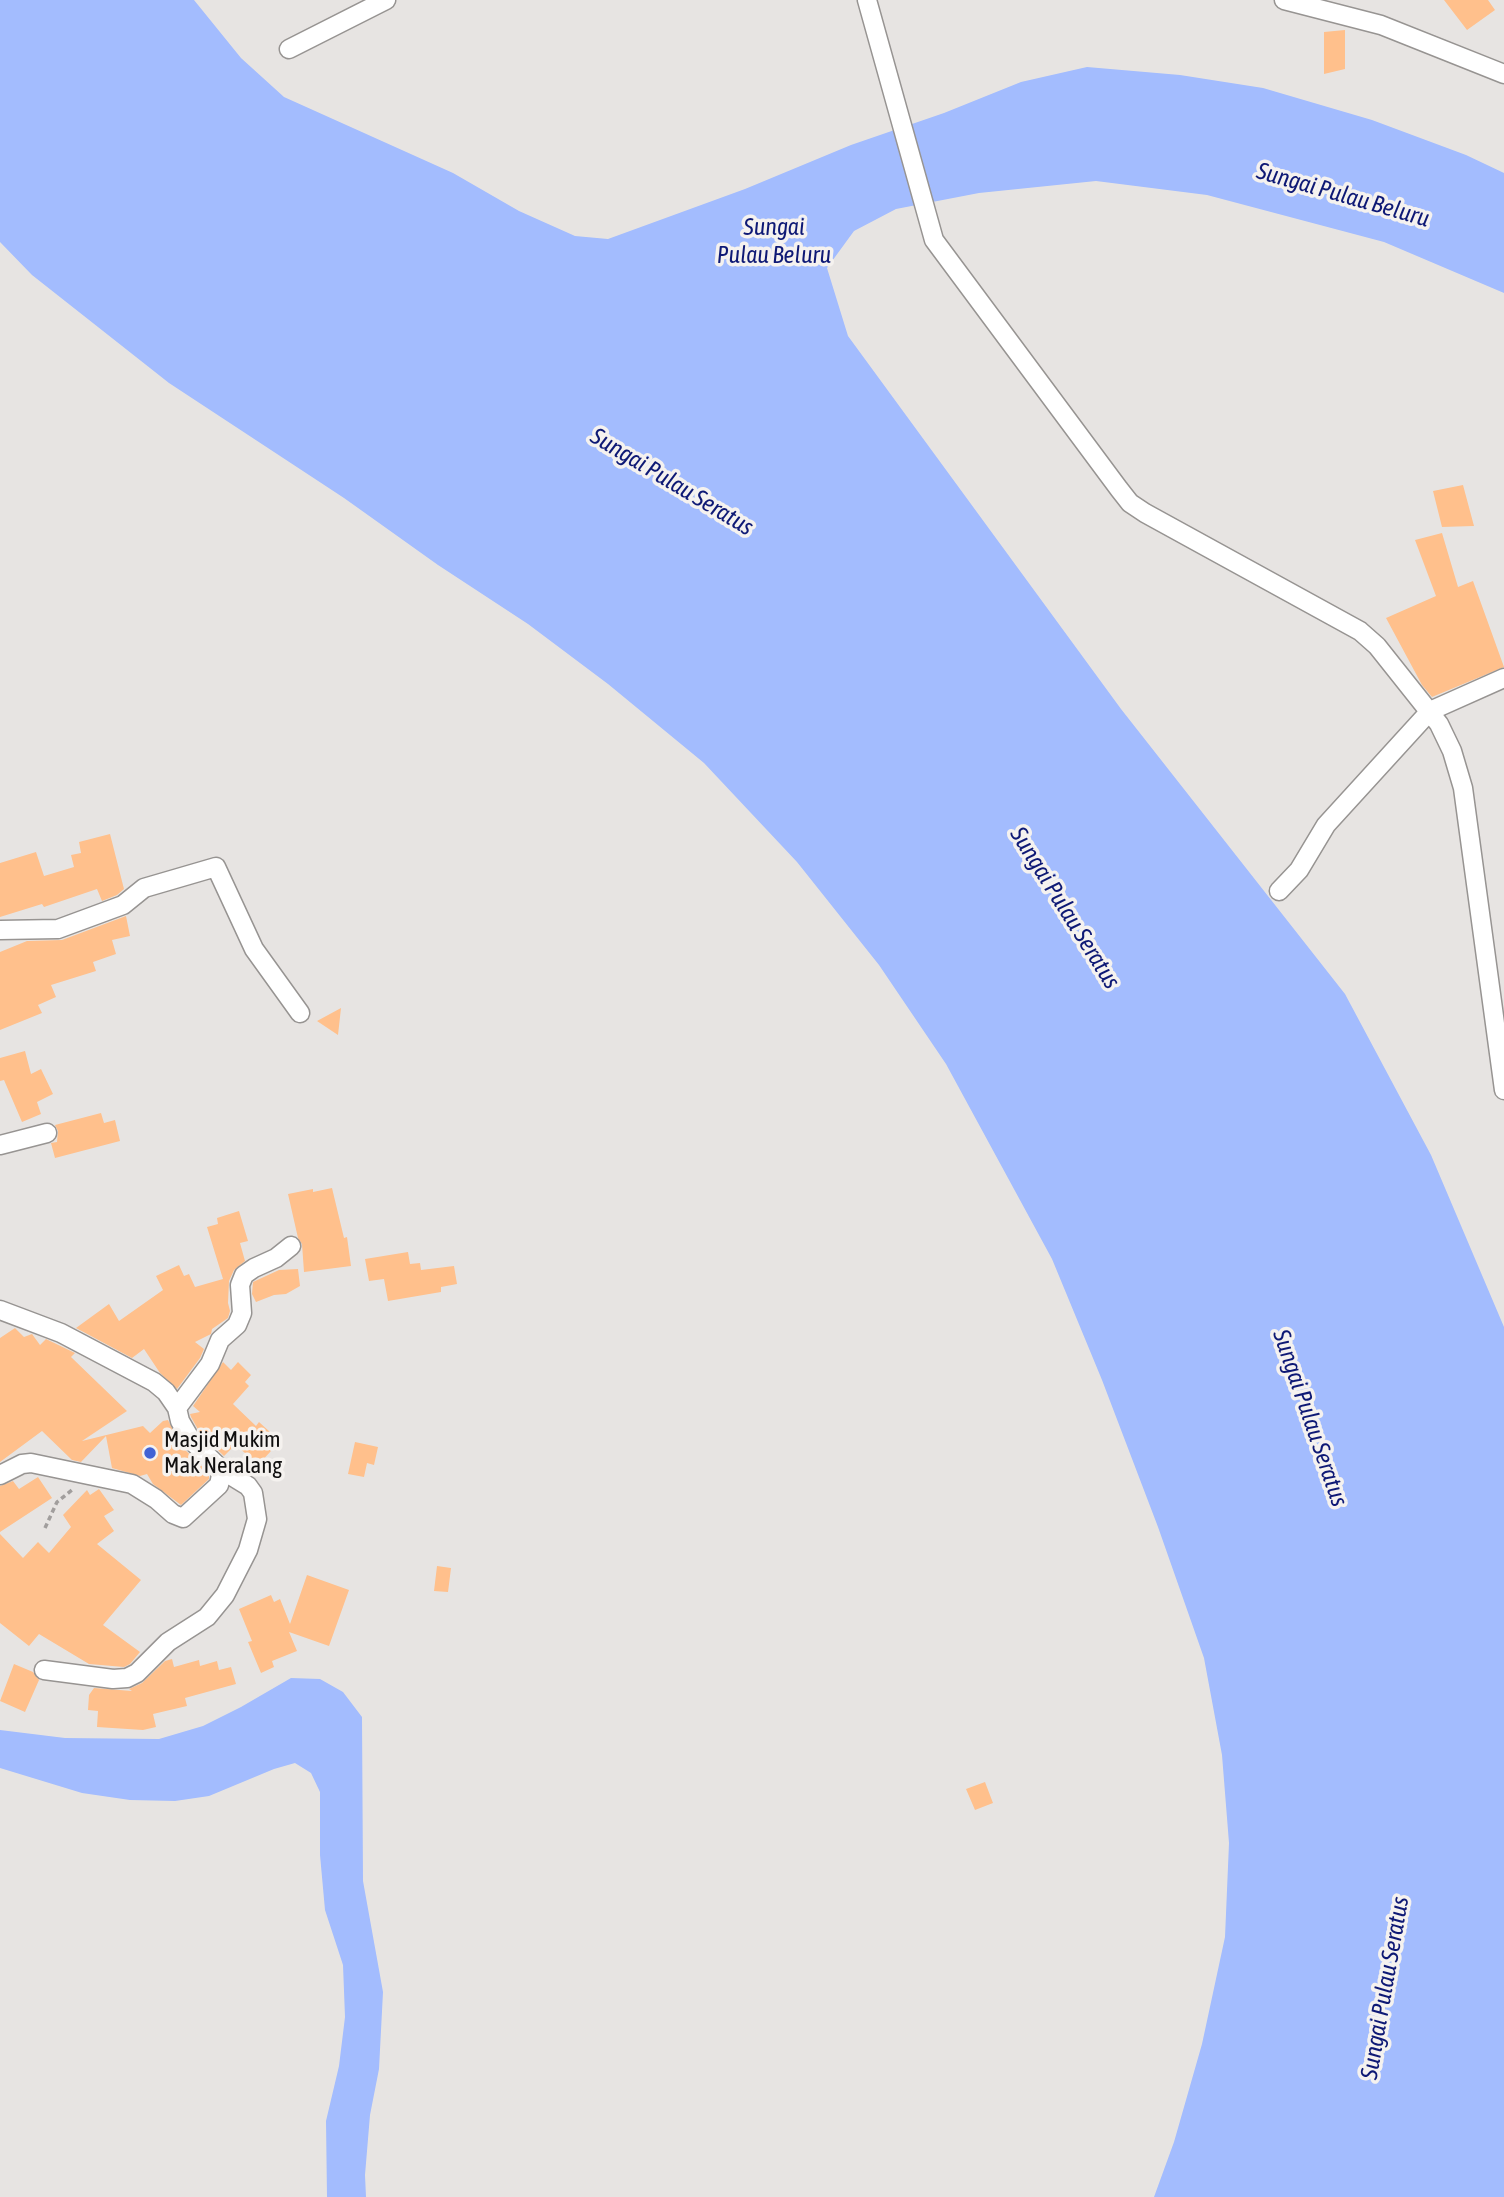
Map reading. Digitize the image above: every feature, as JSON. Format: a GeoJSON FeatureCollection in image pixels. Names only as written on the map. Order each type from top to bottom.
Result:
{"type":"FeatureCollection","features":[{"type":"Feature","properties":{"kind":"street"},"geometry":{"type":"LineString","coordinates":[[289,49],[386,0]]}},
{"type":"Feature","properties":{"kind":"street"},"geometry":{"type":"LineString","coordinates":[[867,0],[929,227],[941,250],[1130,503],[1360,631],[1377,646],[1430,712],[1452,751],[1463,788],[1504,1090]]}},
{"type":"Feature","properties":{"kind":"street"},"geometry":{"type":"LineString","coordinates":[[1284,0],[1381,25],[1504,75]]}},
{"type":"Feature","properties":{"kind":"street"},"geometry":{"type":"LineString","coordinates":[[1279,891],[1299,870],[1326,825],[1430,712],[1504,678]]}},
{"type":"Feature","properties":{"kind":"street"},"geometry":{"type":"LineString","coordinates":[[0,930],[58,929],[123,905],[144,888],[216,867],[254,949],[300,1013]]}},
{"type":"Feature","properties":{"kind":"street"},"geometry":{"type":"LineString","coordinates":[[0,1145],[47,1133]]}},
{"type":"Feature","properties":{"kind":"street"},"geometry":{"type":"LineString","coordinates":[[177,1408],[210,1364],[220,1340],[237,1325],[242,1313],[240,1285],[244,1275],[276,1258],[291,1246]]}},
{"type":"Feature","properties":{"kind":"street"},"geometry":{"type":"LineString","coordinates":[[0,1310],[61,1333],[137,1372],[166,1392],[177,1408],[180,1421],[191,1440],[222,1470],[248,1486],[253,1493],[257,1519],[236,1577],[217,1606],[207,1617],[168,1642],[137,1672],[127,1678],[113,1679],[44,1670]]}},
{"type":"Feature","properties":{"kind":"street"},"geometry":{"type":"LineString","coordinates":[[0,1475],[22,1464],[31,1463],[98,1477],[139,1487],[173,1514],[183,1518],[219,1485],[222,1470]]}},
{"type":"Feature","properties":{"kind":"path"},"geometry":{"type":"LineString","coordinates":[[45,1528],[57,1502],[82,1481],[98,1477]]}},
{"type":"Feature","properties":{"kind":"water"},"geometry":{"type":"Polygon","coordinates":[[[0,0],[194,0],[241,58],[284,97],[453,173],[519,211],[575,236],[608,239],[1021,82],[1087,67],[1180,75],[1263,88],[1372,120],[1466,155],[1504,173],[1504,293],[1384,242],[1207,195],[1096,181],[979,193],[896,209],[854,231],[827,268],[848,336],[1121,709],[1345,994],[1431,1155],[1504,1327],[1504,2197],[1154,2197],[1174,2142],[1202,2044],[1225,1937],[1229,1843],[1222,1755],[1204,1658],[1102,1380],[1052,1259],[946,1064],[879,965],[797,862],[704,763],[608,684],[528,624],[169,383],[32,275],[0,242],[0,0]]]}},
{"type":"Feature","properties":{"kind":"water"},"geometry":{"type":"Polygon","coordinates":[[[291,1678],[320,1679],[343,1692],[362,1717],[363,1881],[383,1992],[379,2069],[370,2115],[365,2175],[366,2197],[327,2197],[326,2121],[339,2066],[345,2017],[343,1965],[325,1910],[320,1855],[320,1792],[311,1773],[295,1763],[209,1796],[175,1801],[130,1800],[82,1793],[0,1768],[0,1730],[65,1738],[159,1739],[203,1726],[291,1678]]]}},
{"type":"Feature","properties":{"kind":"building"},"geometry":{"type":"Polygon","coordinates":[[[1444,0],[1488,0],[1495,10],[1467,30],[1444,0]]]}},
{"type":"Feature","properties":{"kind":"building"},"geometry":{"type":"Polygon","coordinates":[[[1345,30],[1345,69],[1324,74],[1324,32],[1345,30]]]}},
{"type":"Feature","properties":{"kind":"building"},"geometry":{"type":"Polygon","coordinates":[[[1463,485],[1474,526],[1442,527],[1433,491],[1463,485]]]}},
{"type":"Feature","properties":{"kind":"building"},"geometry":{"type":"Polygon","coordinates":[[[1442,533],[1458,587],[1473,581],[1504,667],[1432,697],[1422,685],[1386,618],[1436,596],[1415,540],[1442,533]]]}},
{"type":"Feature","properties":{"kind":"building"},"geometry":{"type":"Polygon","coordinates":[[[110,834],[124,889],[117,895],[102,901],[97,889],[44,907],[42,904],[0,917],[0,863],[36,852],[44,876],[74,867],[71,855],[81,853],[79,842],[110,834]]]}},
{"type":"Feature","properties":{"kind":"building"},"geometry":{"type":"Polygon","coordinates":[[[126,916],[130,936],[112,940],[116,954],[93,962],[96,971],[51,985],[56,997],[38,1005],[42,1013],[0,1030],[0,952],[27,941],[62,940],[126,916]]]}},
{"type":"Feature","properties":{"kind":"building"},"geometry":{"type":"Polygon","coordinates":[[[341,1008],[338,1035],[317,1021],[341,1008]]]}},
{"type":"Feature","properties":{"kind":"building"},"geometry":{"type":"Polygon","coordinates":[[[25,1051],[31,1074],[41,1069],[53,1094],[37,1102],[41,1114],[22,1122],[4,1080],[0,1081],[0,1058],[25,1051]]]}},
{"type":"Feature","properties":{"kind":"building"},"geometry":{"type":"Polygon","coordinates":[[[101,1113],[104,1123],[115,1120],[120,1141],[55,1158],[51,1143],[57,1142],[58,1131],[55,1125],[101,1113]]]}},
{"type":"Feature","properties":{"kind":"building"},"geometry":{"type":"Polygon","coordinates":[[[332,1188],[344,1238],[347,1237],[351,1266],[304,1272],[302,1244],[298,1238],[288,1194],[332,1188]]]}},
{"type":"Feature","properties":{"kind":"building"},"geometry":{"type":"Polygon","coordinates":[[[239,1211],[248,1241],[240,1243],[245,1261],[234,1270],[229,1281],[228,1318],[212,1329],[211,1334],[195,1342],[204,1349],[177,1389],[160,1373],[144,1349],[132,1358],[76,1328],[109,1304],[119,1321],[163,1290],[156,1276],[179,1265],[184,1276],[189,1274],[195,1287],[223,1279],[207,1227],[218,1224],[217,1218],[239,1211]]]}},
{"type":"Feature","properties":{"kind":"building"},"geometry":{"type":"Polygon","coordinates":[[[408,1252],[410,1264],[420,1263],[421,1270],[454,1266],[457,1284],[441,1287],[441,1292],[388,1301],[384,1279],[369,1281],[365,1259],[408,1252]]]}},
{"type":"Feature","properties":{"kind":"building"},"geometry":{"type":"Polygon","coordinates":[[[298,1269],[300,1286],[286,1294],[274,1295],[256,1302],[252,1294],[253,1282],[279,1270],[298,1269]]]}},
{"type":"Feature","properties":{"kind":"building"},"geometry":{"type":"Polygon","coordinates":[[[15,1328],[24,1337],[32,1334],[40,1345],[46,1339],[75,1353],[71,1357],[127,1411],[82,1441],[143,1426],[150,1433],[163,1421],[168,1420],[181,1446],[209,1473],[209,1479],[181,1505],[153,1484],[147,1474],[140,1476],[112,1468],[106,1436],[81,1462],[72,1460],[42,1431],[0,1462],[0,1338],[15,1328]]]}},
{"type":"Feature","properties":{"kind":"building"},"geometry":{"type":"Polygon","coordinates":[[[223,1362],[231,1370],[238,1362],[251,1375],[245,1382],[249,1386],[233,1404],[256,1426],[259,1422],[270,1432],[261,1442],[271,1451],[259,1464],[235,1445],[224,1456],[200,1433],[191,1417],[190,1414],[200,1412],[193,1406],[223,1362]]]}},
{"type":"Feature","properties":{"kind":"building"},"geometry":{"type":"Polygon","coordinates":[[[355,1442],[378,1447],[374,1465],[367,1463],[364,1477],[348,1474],[355,1442]]]}},
{"type":"Feature","properties":{"kind":"building"},"geometry":{"type":"Polygon","coordinates":[[[38,1477],[52,1498],[0,1532],[0,1486],[13,1481],[19,1489],[38,1477]]]}},
{"type":"Feature","properties":{"kind":"building"},"geometry":{"type":"Polygon","coordinates":[[[99,1489],[114,1510],[104,1516],[114,1531],[97,1544],[141,1580],[103,1625],[140,1652],[124,1667],[89,1664],[39,1634],[29,1646],[0,1623],[0,1534],[23,1558],[38,1542],[49,1553],[71,1527],[63,1515],[87,1490],[90,1495],[99,1489]]]}},
{"type":"Feature","properties":{"kind":"building"},"geometry":{"type":"Polygon","coordinates":[[[437,1566],[451,1568],[448,1592],[434,1591],[437,1566]]]}},
{"type":"Feature","properties":{"kind":"building"},"geometry":{"type":"Polygon","coordinates":[[[307,1575],[349,1590],[329,1646],[289,1632],[297,1651],[272,1661],[274,1667],[261,1673],[248,1642],[252,1641],[239,1609],[271,1595],[274,1602],[280,1599],[290,1624],[307,1575]]]}},
{"type":"Feature","properties":{"kind":"building"},"geometry":{"type":"Polygon","coordinates":[[[172,1659],[174,1667],[199,1660],[200,1666],[217,1661],[219,1670],[231,1667],[236,1684],[185,1698],[187,1706],[153,1714],[156,1727],[143,1730],[97,1727],[98,1711],[88,1710],[89,1695],[94,1688],[132,1691],[129,1689],[142,1683],[165,1661],[172,1659]]]}},
{"type":"Feature","properties":{"kind":"building"},"geometry":{"type":"Polygon","coordinates":[[[14,1664],[33,1672],[39,1680],[25,1712],[0,1701],[14,1664]]]}},
{"type":"Feature","properties":{"kind":"building"},"geometry":{"type":"Polygon","coordinates":[[[985,1782],[993,1803],[975,1810],[966,1789],[985,1782]]]}},
{"type":"Feature","properties":{"kind":"place","name":"Masjid Mukim Mak Neralang"},"geometry":{"type":"Point","coordinates":[150,1453]}},
{"type":"Feature","properties":{"kind":"water label","name":"Sungai Pulau Beluru"},"geometry":{"type":"Point","coordinates":[1343,195]}},
{"type":"Feature","properties":{"kind":"water label","name":"Sungai Pulau Beluru"},"geometry":{"type":"Point","coordinates":[774,241]}},
{"type":"Feature","properties":{"kind":"water label","name":"Sungai Pulau Seratus"},"geometry":{"type":"Point","coordinates":[672,482]}},
{"type":"Feature","properties":{"kind":"water label","name":"Sungai Pulau Seratus"},"geometry":{"type":"Point","coordinates":[1065,908]}},
{"type":"Feature","properties":{"kind":"water label","name":"Sungai Pulau Seratus"},"geometry":{"type":"Point","coordinates":[1310,1418]}},
{"type":"Feature","properties":{"kind":"water label","name":"Sungai Pulau Seratus"},"geometry":{"type":"Point","coordinates":[1385,1988]}}]}
